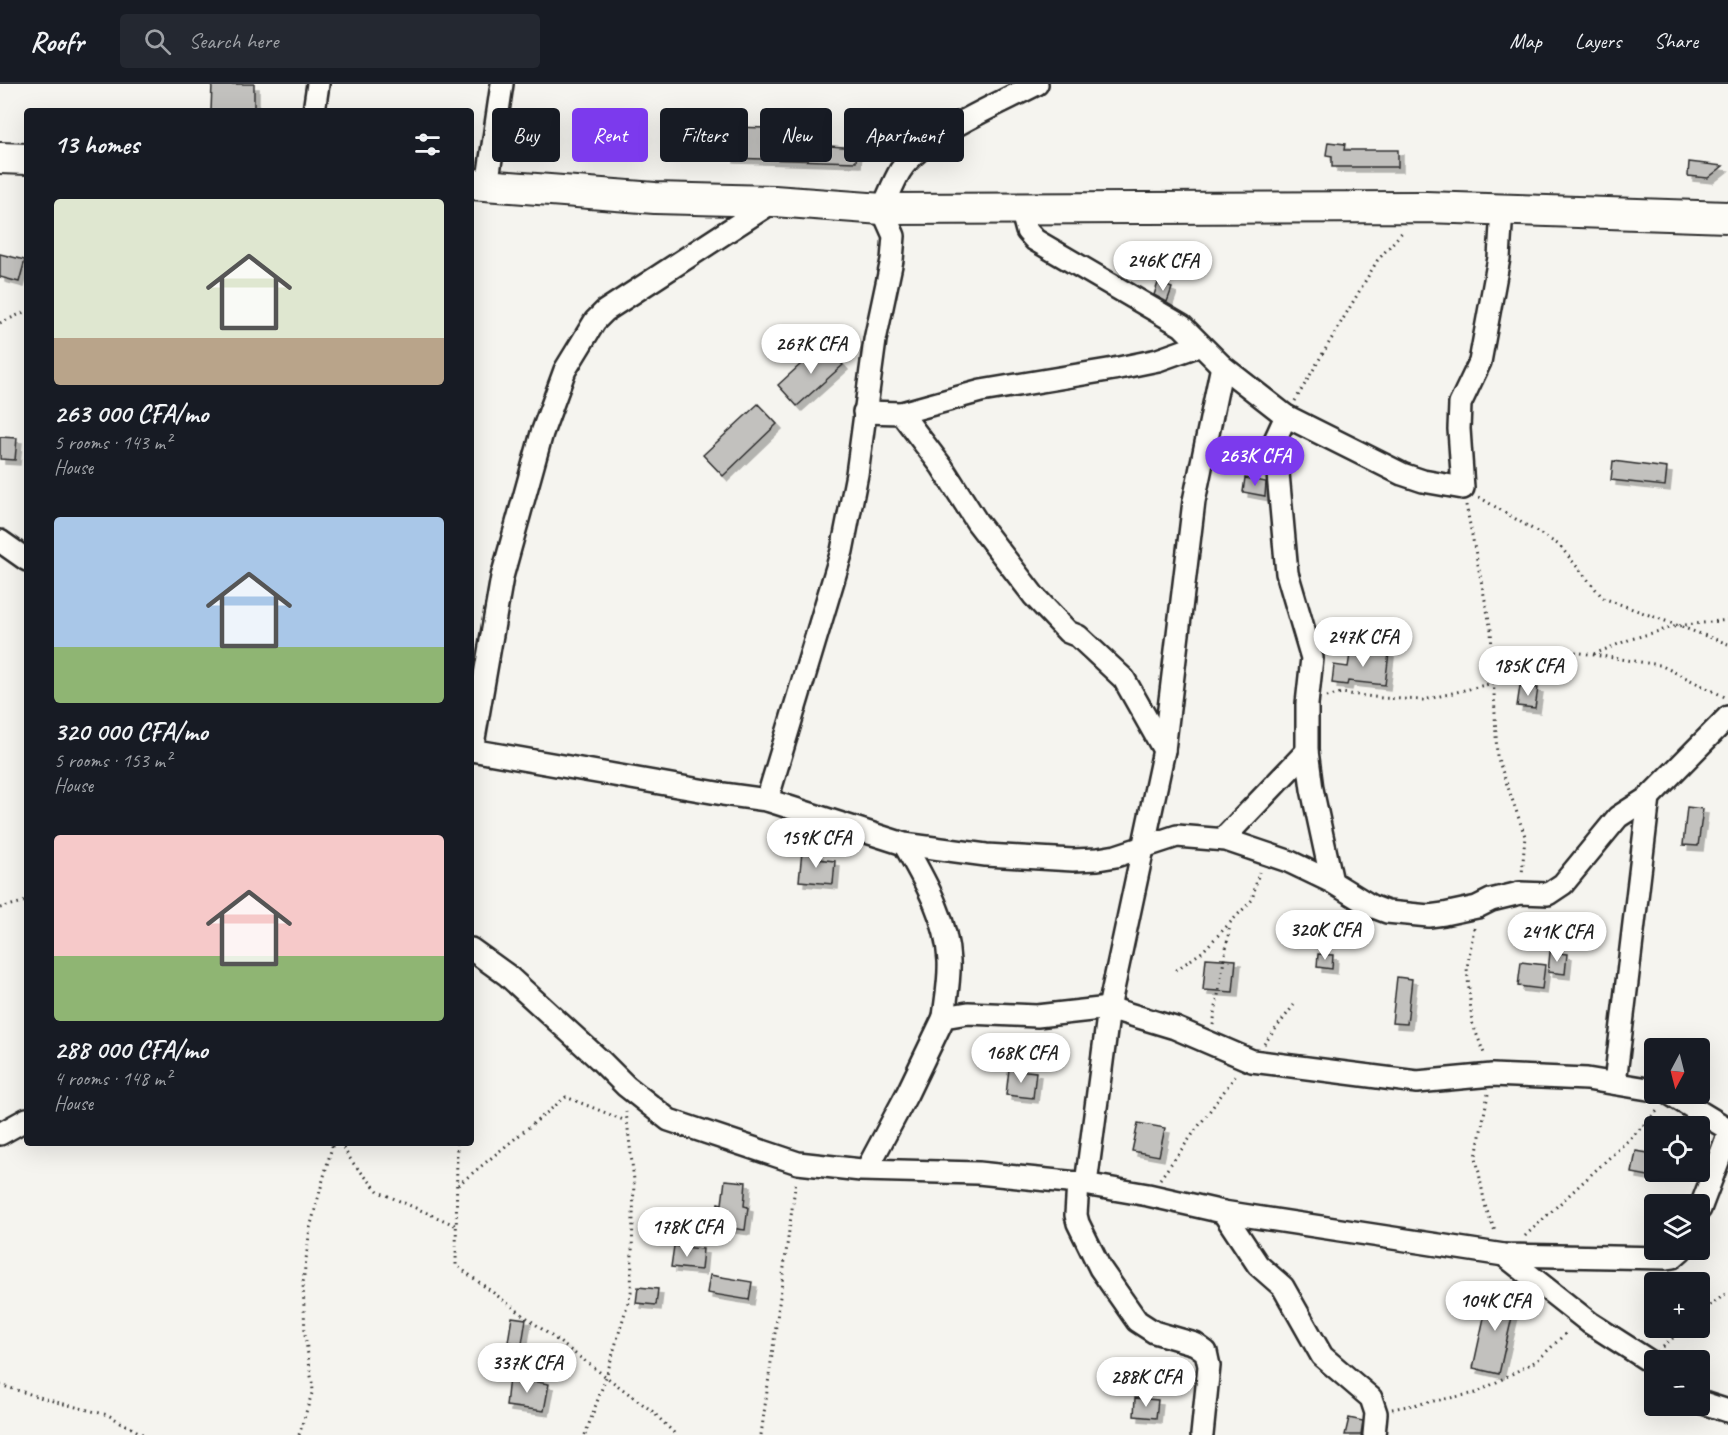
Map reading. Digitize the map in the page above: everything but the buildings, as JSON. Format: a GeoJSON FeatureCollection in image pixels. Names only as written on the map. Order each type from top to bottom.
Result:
{"type":"FeatureCollection","features":[{"type":"Feature","properties":{"kind":"street"},"geometry":{"type":"LineString","coordinates":[[314,108],[318,84]]}},
{"type":"Feature","properties":{"kind":"street"},"geometry":{"type":"LineString","coordinates":[[502,84],[479,185],[655,198],[774,201],[882,209],[1425,207],[1728,217]]}},
{"type":"Feature","properties":{"kind":"street"},"geometry":{"type":"LineString","coordinates":[[882,209],[901,171],[931,142],[1037,84]]}},
{"type":"Feature","properties":{"kind":"street"},"geometry":{"type":"LineString","coordinates":[[0,158],[24,159]]}},
{"type":"Feature","properties":{"kind":"street"},"geometry":{"type":"LineString","coordinates":[[474,738],[502,577],[542,433],[565,370],[595,321],[605,311],[774,201]]}},
{"type":"Feature","properties":{"kind":"street"},"geometry":{"type":"LineString","coordinates":[[767,800],[842,551],[857,474],[875,340],[892,260],[894,236],[882,209]]}},
{"type":"Feature","properties":{"kind":"street"},"geometry":{"type":"LineString","coordinates":[[1021,209],[1027,231],[1035,240],[1182,326],[1222,366],[1286,416],[1402,474],[1423,481],[1463,488],[1459,429],[1460,404],[1480,362],[1499,258],[1502,209]]}},
{"type":"Feature","properties":{"kind":"street"},"geometry":{"type":"LineString","coordinates":[[864,412],[901,413],[981,392],[1158,360],[1200,345]]}},
{"type":"Feature","properties":{"kind":"street"},"geometry":{"type":"LineString","coordinates":[[1202,1435],[1209,1366],[1206,1352],[1195,1344],[1154,1332],[1137,1321],[1100,1268],[1076,1215],[1109,1008],[1164,750],[1194,501],[1222,366]]}},
{"type":"Feature","properties":{"kind":"street"},"geometry":{"type":"LineString","coordinates":[[901,413],[942,467],[977,522],[1034,596],[1068,632],[1078,636],[1124,679],[1164,750]]}},
{"type":"Feature","properties":{"kind":"street"},"geometry":{"type":"LineString","coordinates":[[1286,416],[1275,440],[1275,454],[1287,573],[1312,658],[1307,704],[1307,751],[1312,789],[1332,882]]}},
{"type":"Feature","properties":{"kind":"street"},"geometry":{"type":"LineString","coordinates":[[9,544],[24,557]]}},
{"type":"Feature","properties":{"kind":"street"},"geometry":{"type":"LineString","coordinates":[[474,750],[767,800],[904,844],[986,855],[1073,860],[1098,859],[1143,848],[1176,836],[1223,839],[1288,861],[1332,882],[1371,906],[1387,912],[1429,916],[1477,907],[1491,900],[1520,893],[1548,894],[1556,890],[1618,817],[1649,797],[1728,717]]}},
{"type":"Feature","properties":{"kind":"street"},"geometry":{"type":"LineString","coordinates":[[1223,839],[1307,751]]}},
{"type":"Feature","properties":{"kind":"street"},"geometry":{"type":"LineString","coordinates":[[1615,1083],[1649,797]]}},
{"type":"Feature","properties":{"kind":"street"},"geometry":{"type":"LineString","coordinates":[[867,1169],[944,1017],[949,962],[942,925],[931,892],[904,844]]}},
{"type":"Feature","properties":{"kind":"street"},"geometry":{"type":"LineString","coordinates":[[474,951],[507,975],[626,1086],[669,1119],[798,1163],[867,1169],[978,1173],[1082,1184],[1148,1195],[1223,1212],[1504,1256],[1644,1258]]}},
{"type":"Feature","properties":{"kind":"street"},"geometry":{"type":"LineString","coordinates":[[944,1017],[968,1013],[1037,1016],[1109,1008],[1175,1028],[1252,1061],[1417,1082],[1492,1075],[1587,1079],[1644,1088]]}},
{"type":"Feature","properties":{"kind":"street"},"geometry":{"type":"LineString","coordinates":[[1687,1104],[1728,1129]]}},
{"type":"Feature","properties":{"kind":"street"},"geometry":{"type":"LineString","coordinates":[[0,1134],[24,1121]]}},
{"type":"Feature","properties":{"kind":"street"},"geometry":{"type":"LineString","coordinates":[[1706,1194],[1728,1135]]}},
{"type":"Feature","properties":{"kind":"street"},"geometry":{"type":"LineString","coordinates":[[1223,1212],[1258,1265],[1283,1287],[1322,1356],[1371,1398],[1376,1413],[1374,1435]]}},
{"type":"Feature","properties":{"kind":"street"},"geometry":{"type":"LineString","coordinates":[[1504,1256],[1590,1323],[1644,1358]]}},
{"type":"Feature","properties":{"kind":"street"},"geometry":{"type":"LineString","coordinates":[[1710,1405],[1728,1411]]}},
{"type":"Feature","properties":{"kind":"path"},"geometry":{"type":"LineString","coordinates":[[1286,416],[1377,261],[1425,207]]}},
{"type":"Feature","properties":{"kind":"path"},"geometry":{"type":"LineString","coordinates":[[0,323],[24,312]]}},
{"type":"Feature","properties":{"kind":"path"},"geometry":{"type":"LineString","coordinates":[[1463,488],[1559,545],[1603,598],[1728,644]]}},
{"type":"Feature","properties":{"kind":"path"},"geometry":{"type":"LineString","coordinates":[[1463,488],[1491,630],[1497,756],[1525,836],[1520,893]]}},
{"type":"Feature","properties":{"kind":"path"},"geometry":{"type":"LineString","coordinates":[[1592,654],[1631,639],[1678,626],[1728,620]]}},
{"type":"Feature","properties":{"kind":"path"},"geometry":{"type":"LineString","coordinates":[[1492,656],[1528,649],[1555,649],[1660,665],[1728,698]]}},
{"type":"Feature","properties":{"kind":"path"},"geometry":{"type":"LineString","coordinates":[[1307,704],[1341,693],[1424,700],[1493,683]]}},
{"type":"Feature","properties":{"kind":"path"},"geometry":{"type":"LineString","coordinates":[[1176,970],[1202,952],[1252,900],[1263,854]]}},
{"type":"Feature","properties":{"kind":"path"},"geometry":{"type":"LineString","coordinates":[[0,908],[24,902]]}},
{"type":"Feature","properties":{"kind":"path"},"geometry":{"type":"LineString","coordinates":[[1210,1043],[1230,923]]}},
{"type":"Feature","properties":{"kind":"path"},"geometry":{"type":"LineString","coordinates":[[1148,1195],[1238,1072],[1252,1061],[1294,1005]]}},
{"type":"Feature","properties":{"kind":"path"},"geometry":{"type":"LineString","coordinates":[[585,1435],[606,1377],[631,1292],[634,1180],[626,1121],[626,1086]]}},
{"type":"Feature","properties":{"kind":"path"},"geometry":{"type":"LineString","coordinates":[[457,1186],[566,1097],[626,1121]]}},
{"type":"Feature","properties":{"kind":"path"},"geometry":{"type":"LineString","coordinates":[[1504,1256],[1637,1132],[1662,1104]]}},
{"type":"Feature","properties":{"kind":"path"},"geometry":{"type":"LineString","coordinates":[[299,1435],[313,1390],[305,1334],[303,1283],[310,1228],[332,1146]]}},
{"type":"Feature","properties":{"kind":"path"},"geometry":{"type":"LineString","coordinates":[[342,1146],[353,1163],[379,1192],[457,1226]]}},
{"type":"Feature","properties":{"kind":"path"},"geometry":{"type":"LineString","coordinates":[[457,1146],[456,1265],[652,1411],[676,1435]]}},
{"type":"Feature","properties":{"kind":"path"},"geometry":{"type":"LineString","coordinates":[[761,1435],[798,1163]]}},
{"type":"Feature","properties":{"kind":"path"},"geometry":{"type":"LineString","coordinates":[[1710,1306],[1728,1292]]}},
{"type":"Feature","properties":{"kind":"path"},"geometry":{"type":"LineString","coordinates":[[1376,1413],[1476,1393],[1538,1360],[1568,1331],[1590,1323]]}},
{"type":"Feature","properties":{"kind":"path"},"geometry":{"type":"LineString","coordinates":[[1663,1350],[1674,1338]]}},
{"type":"Feature","properties":{"kind":"path"},"geometry":{"type":"LineString","coordinates":[[0,1384],[56,1402],[108,1415],[144,1435]]}}]}
